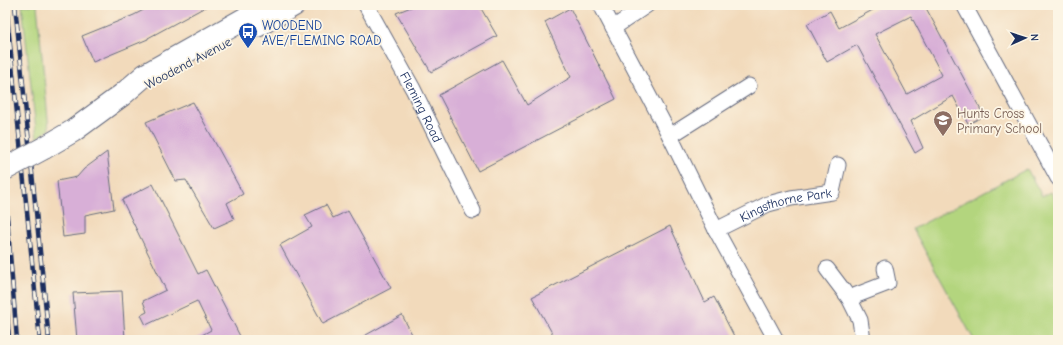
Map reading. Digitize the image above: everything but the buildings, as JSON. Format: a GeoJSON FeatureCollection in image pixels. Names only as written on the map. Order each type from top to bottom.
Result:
{"type":"FeatureCollection","features":[{"type":"Feature","properties":{"kind":"street","name":"Woodend Avenue"},"geometry":{"type":"LineString","coordinates":[[5,169],[73,131],[122,95],[145,75],[269,5]]}},
{"type":"Feature","properties":{"kind":"street","name":"Woodend Avenue"},"geometry":{"type":"LineString","coordinates":[[122,95],[152,84],[294,5]]}},
{"type":"Feature","properties":{"kind":"street","name":"Fleming Road"},"geometry":{"type":"LineString","coordinates":[[366,5],[413,89],[473,211]]}},
{"type":"Feature","properties":{"kind":"street"},"geometry":{"type":"LineString","coordinates":[[601,5],[670,136],[716,230],[776,340]]}},
{"type":"Feature","properties":{"kind":"street"},"geometry":{"type":"LineString","coordinates":[[613,28],[647,5]]}},
{"type":"Feature","properties":{"kind":"street"},"geometry":{"type":"LineString","coordinates":[[964,5],[1058,178]]}},
{"type":"Feature","properties":{"kind":"street"},"geometry":{"type":"LineString","coordinates":[[670,136],[750,86]]}},
{"type":"Feature","properties":{"kind":"street","name":"Kingsthorne Park"},"geometry":{"type":"LineString","coordinates":[[716,230],[768,204],[791,198],[832,192],[838,165]]}},
{"type":"Feature","properties":{"kind":"street"},"geometry":{"type":"LineString","coordinates":[[850,298],[888,283],[885,268]]}},
{"type":"Feature","properties":{"kind":"street"},"geometry":{"type":"LineString","coordinates":[[827,269],[850,298],[860,320],[863,340]]}},
{"type":"Feature","properties":{"kind":"green space"},"geometry":{"type":"Polygon","coordinates":[[[22,5],[37,5],[49,129],[37,139],[22,5]]]}},
{"type":"Feature","properties":{"kind":"green space"},"geometry":{"type":"Polygon","coordinates":[[[1027,169],[1042,196],[1051,192],[1058,205],[1058,340],[974,340],[913,229],[1027,169]]]}},
{"type":"Feature","properties":{"kind":"railway"},"geometry":{"type":"LineString","coordinates":[[6,5],[40,340]]}},
{"type":"Feature","properties":{"kind":"railway"},"geometry":{"type":"LineString","coordinates":[[15,5],[49,340]]}},
{"type":"Feature","properties":{"kind":"railway"},"geometry":{"type":"LineString","coordinates":[[5,192],[17,340]]}},
{"type":"Feature","properties":{"kind":"railway"},"geometry":{"type":"LineString","coordinates":[[5,285],[9,340]]}},
{"type":"Feature","properties":{"kind":"place","name":"WOODEND AVE/FLEMING ROAD"},"geometry":{"type":"Point","coordinates":[248,49]}},
{"type":"Feature","properties":{"kind":"place","name":"Hunts Cross Primary School"},"geometry":{"type":"Point","coordinates":[943,137]}}]}
